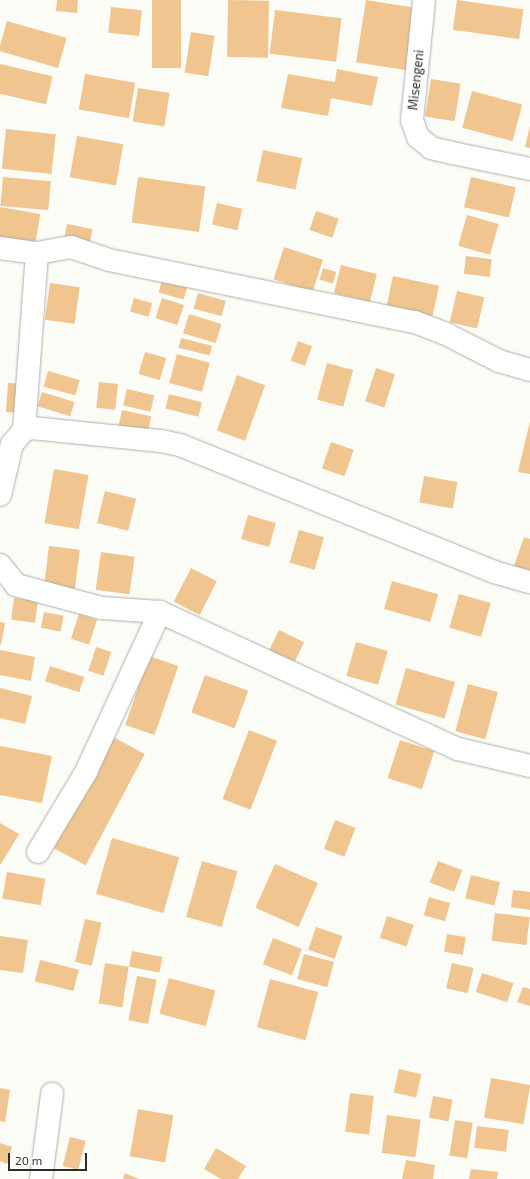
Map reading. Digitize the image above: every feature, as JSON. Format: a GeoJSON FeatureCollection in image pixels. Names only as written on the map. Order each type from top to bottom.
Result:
{"type":"FeatureCollection","features":[{"type":"Feature","properties":{"kind":"street","name":"Misengeni"},"geometry":{"type":"LineString","coordinates":[[424,0],[412,120],[418,137],[431,148],[530,169]]}},
{"type":"Feature","properties":{"kind":"street"},"geometry":{"type":"LineString","coordinates":[[0,248],[37,253],[71,247],[109,260],[415,322],[499,361],[530,370]]}},
{"type":"Feature","properties":{"kind":"street"},"geometry":{"type":"LineString","coordinates":[[0,495],[12,444],[24,430],[37,253]]}},
{"type":"Feature","properties":{"kind":"street"},"geometry":{"type":"LineString","coordinates":[[24,430],[47,430],[180,445],[494,572],[530,582]]}},
{"type":"Feature","properties":{"kind":"street"},"geometry":{"type":"LineString","coordinates":[[0,565],[16,585],[102,608],[160,612],[458,749],[530,766]]}},
{"type":"Feature","properties":{"kind":"street"},"geometry":{"type":"LineString","coordinates":[[38,852],[86,772],[160,612]]}},
{"type":"Feature","properties":{"kind":"street"},"geometry":{"type":"LineString","coordinates":[[41,1179],[52,1094]]}},
{"type":"Feature","properties":{"kind":"building"},"geometry":{"type":"Polygon","coordinates":[[[57,0],[78,0],[77,13],[56,11],[57,0]]]}},
{"type":"Feature","properties":{"kind":"building"},"geometry":{"type":"Polygon","coordinates":[[[152,0],[181,0],[181,68],[152,68],[152,0]]]}},
{"type":"Feature","properties":{"kind":"building"},"geometry":{"type":"Polygon","coordinates":[[[228,0],[269,1],[268,58],[227,57],[228,0]]]}},
{"type":"Feature","properties":{"kind":"building"},"geometry":{"type":"Polygon","coordinates":[[[366,0],[416,8],[407,70],[356,62],[366,0]]]}},
{"type":"Feature","properties":{"kind":"building"},"geometry":{"type":"Polygon","coordinates":[[[457,0],[523,9],[519,39],[453,30],[457,0]]]}},
{"type":"Feature","properties":{"kind":"building"},"geometry":{"type":"Polygon","coordinates":[[[111,7],[142,10],[139,36],[108,33],[111,7]]]}},
{"type":"Feature","properties":{"kind":"building"},"geometry":{"type":"Polygon","coordinates":[[[275,10],[342,18],[336,62],[270,54],[275,10]]]}},
{"type":"Feature","properties":{"kind":"building"},"geometry":{"type":"Polygon","coordinates":[[[7,21],[67,38],[58,68],[0,51],[0,45],[7,21]]]}},
{"type":"Feature","properties":{"kind":"building"},"geometry":{"type":"Polygon","coordinates":[[[191,32],[215,36],[208,76],[185,72],[191,32]]]}},
{"type":"Feature","properties":{"kind":"building"},"geometry":{"type":"Polygon","coordinates":[[[0,64],[53,76],[46,104],[0,94],[0,64]]]}},
{"type":"Feature","properties":{"kind":"building"},"geometry":{"type":"Polygon","coordinates":[[[337,69],[378,77],[372,106],[331,98],[328,116],[281,108],[288,74],[335,82],[337,69]]]}},
{"type":"Feature","properties":{"kind":"building"},"geometry":{"type":"Polygon","coordinates":[[[85,74],[135,83],[129,118],[79,109],[85,74]]]}},
{"type":"Feature","properties":{"kind":"building"},"geometry":{"type":"Polygon","coordinates":[[[431,79],[461,84],[455,121],[425,117],[431,79]]]}},
{"type":"Feature","properties":{"kind":"building"},"geometry":{"type":"Polygon","coordinates":[[[138,88],[170,93],[164,127],[133,122],[138,88]]]}},
{"type":"Feature","properties":{"kind":"building"},"geometry":{"type":"Polygon","coordinates":[[[472,91],[522,104],[512,141],[462,128],[472,91]]]}},
{"type":"Feature","properties":{"kind":"building"},"geometry":{"type":"Polygon","coordinates":[[[530,126],[530,148],[525,147],[530,126]]]}},
{"type":"Feature","properties":{"kind":"building"},"geometry":{"type":"Polygon","coordinates":[[[6,129],[56,134],[52,174],[2,169],[6,129]]]}},
{"type":"Feature","properties":{"kind":"building"},"geometry":{"type":"Polygon","coordinates":[[[77,136],[123,144],[116,186],[70,177],[77,136]]]}},
{"type":"Feature","properties":{"kind":"building"},"geometry":{"type":"Polygon","coordinates":[[[263,150],[302,158],[295,190],[256,181],[263,150]]]}},
{"type":"Feature","properties":{"kind":"building"},"geometry":{"type":"Polygon","coordinates":[[[3,177],[51,181],[48,210],[0,206],[3,177]]]}},
{"type":"Feature","properties":{"kind":"building"},"geometry":{"type":"Polygon","coordinates":[[[138,177],[205,186],[199,232],[132,223],[138,177]]]}},
{"type":"Feature","properties":{"kind":"building"},"geometry":{"type":"Polygon","coordinates":[[[471,177],[516,187],[509,218],[464,207],[471,177]]]}},
{"type":"Feature","properties":{"kind":"building"},"geometry":{"type":"Polygon","coordinates":[[[217,203],[242,209],[237,230],[212,224],[217,203]]]}},
{"type":"Feature","properties":{"kind":"building"},"geometry":{"type":"Polygon","coordinates":[[[0,207],[40,214],[35,244],[0,237],[0,207]]]}},
{"type":"Feature","properties":{"kind":"building"},"geometry":{"type":"Polygon","coordinates":[[[316,211],[339,219],[332,238],[309,230],[316,211]]]}},
{"type":"Feature","properties":{"kind":"building"},"geometry":{"type":"Polygon","coordinates":[[[467,215],[499,224],[490,255],[458,246],[467,215]]]}},
{"type":"Feature","properties":{"kind":"building"},"geometry":{"type":"Polygon","coordinates":[[[67,224],[93,229],[90,243],[64,238],[67,224]]]}},
{"type":"Feature","properties":{"kind":"building"},"geometry":{"type":"Polygon","coordinates":[[[284,247],[323,260],[312,292],[273,279],[284,247]]]}},
{"type":"Feature","properties":{"kind":"building"},"geometry":{"type":"Polygon","coordinates":[[[466,256],[492,259],[490,277],[464,274],[466,256]]]}},
{"type":"Feature","properties":{"kind":"building"},"geometry":{"type":"Polygon","coordinates":[[[341,265],[377,274],[370,302],[334,293],[341,265]]]}},
{"type":"Feature","properties":{"kind":"building"},"geometry":{"type":"Polygon","coordinates":[[[323,268],[336,272],[333,284],[319,279],[323,268]]]}},
{"type":"Feature","properties":{"kind":"building"},"geometry":{"type":"Polygon","coordinates":[[[393,276],[439,286],[433,316],[387,306],[393,276]]]}},
{"type":"Feature","properties":{"kind":"building"},"geometry":{"type":"Polygon","coordinates":[[[163,277],[188,284],[184,300],[159,292],[163,277]]]}},
{"type":"Feature","properties":{"kind":"building"},"geometry":{"type":"Polygon","coordinates":[[[50,283],[80,287],[75,324],[45,320],[50,283]]]}},
{"type":"Feature","properties":{"kind":"building"},"geometry":{"type":"Polygon","coordinates":[[[457,291],[484,297],[477,328],[450,322],[457,291]]]}},
{"type":"Feature","properties":{"kind":"building"},"geometry":{"type":"Polygon","coordinates":[[[198,293],[226,301],[221,316],[194,308],[198,293]]]}},
{"type":"Feature","properties":{"kind":"building"},"geometry":{"type":"Polygon","coordinates":[[[134,298],[152,303],[148,317],[130,311],[134,298]]]}},
{"type":"Feature","properties":{"kind":"building"},"geometry":{"type":"Polygon","coordinates":[[[162,298],[184,305],[177,325],[156,318],[162,298]]]}},
{"type":"Feature","properties":{"kind":"building"},"geometry":{"type":"Polygon","coordinates":[[[189,314],[222,324],[216,343],[183,333],[189,314]]]}},
{"type":"Feature","properties":{"kind":"building"},"geometry":{"type":"Polygon","coordinates":[[[181,338],[212,346],[210,355],[179,348],[181,338]]]}},
{"type":"Feature","properties":{"kind":"building"},"geometry":{"type":"Polygon","coordinates":[[[298,341],[312,346],[305,366],[291,361],[298,341]]]}},
{"type":"Feature","properties":{"kind":"building"},"geometry":{"type":"Polygon","coordinates":[[[145,352],[166,358],[160,380],[139,374],[145,352]]]}},
{"type":"Feature","properties":{"kind":"building"},"geometry":{"type":"Polygon","coordinates":[[[177,354],[210,363],[202,392],[169,383],[177,354]]]}},
{"type":"Feature","properties":{"kind":"building"},"geometry":{"type":"Polygon","coordinates":[[[327,363],[353,370],[343,407],[317,400],[327,363]]]}},
{"type":"Feature","properties":{"kind":"building"},"geometry":{"type":"Polygon","coordinates":[[[376,368],[395,374],[384,407],[365,401],[376,368]]]}},
{"type":"Feature","properties":{"kind":"building"},"geometry":{"type":"Polygon","coordinates":[[[48,371],[80,380],[75,395],[44,386],[48,371]]]}},
{"type":"Feature","properties":{"kind":"building"},"geometry":{"type":"Polygon","coordinates":[[[237,375],[265,385],[245,441],[217,430],[237,375]]]}},
{"type":"Feature","properties":{"kind":"building"},"geometry":{"type":"Polygon","coordinates":[[[99,382],[118,384],[115,410],[96,408],[99,382]]]}},
{"type":"Feature","properties":{"kind":"building"},"geometry":{"type":"Polygon","coordinates":[[[8,383],[23,384],[21,413],[6,412],[8,383]]]}},
{"type":"Feature","properties":{"kind":"building"},"geometry":{"type":"Polygon","coordinates":[[[127,389],[154,395],[150,412],[123,406],[127,389]]]}},
{"type":"Feature","properties":{"kind":"building"},"geometry":{"type":"Polygon","coordinates":[[[42,392],[75,402],[70,416],[38,406],[42,392]]]}},
{"type":"Feature","properties":{"kind":"building"},"geometry":{"type":"Polygon","coordinates":[[[169,394],[202,402],[198,417],[165,409],[169,394]]]}},
{"type":"Feature","properties":{"kind":"building"},"geometry":{"type":"Polygon","coordinates":[[[122,410],[151,416],[147,435],[118,429],[122,410]]]}},
{"type":"Feature","properties":{"kind":"building"},"geometry":{"type":"Polygon","coordinates":[[[530,421],[530,474],[518,472],[530,421]]]}},
{"type":"Feature","properties":{"kind":"building"},"geometry":{"type":"Polygon","coordinates":[[[331,442],[354,450],[345,476],[322,468],[331,442]]]}},
{"type":"Feature","properties":{"kind":"building"},"geometry":{"type":"Polygon","coordinates":[[[54,469],[88,475],[79,529],[44,523],[54,469]]]}},
{"type":"Feature","properties":{"kind":"building"},"geometry":{"type":"Polygon","coordinates":[[[424,476],[457,482],[453,508],[419,503],[424,476]]]}},
{"type":"Feature","properties":{"kind":"building"},"geometry":{"type":"Polygon","coordinates":[[[105,491],[136,499],[128,531],[97,523],[105,491]]]}},
{"type":"Feature","properties":{"kind":"building"},"geometry":{"type":"Polygon","coordinates":[[[248,515],[276,523],[269,547],[241,539],[248,515]]]}},
{"type":"Feature","properties":{"kind":"building"},"geometry":{"type":"Polygon","coordinates":[[[299,530],[324,537],[315,570],[290,563],[299,530]]]}},
{"type":"Feature","properties":{"kind":"building"},"geometry":{"type":"Polygon","coordinates":[[[524,537],[530,539],[530,572],[514,566],[524,537]]]}},
{"type":"Feature","properties":{"kind":"building"},"geometry":{"type":"Polygon","coordinates":[[[49,546],[80,550],[75,588],[44,585],[49,546]]]}},
{"type":"Feature","properties":{"kind":"building"},"geometry":{"type":"Polygon","coordinates":[[[101,552],[135,557],[129,594],[96,590],[101,552]]]}},
{"type":"Feature","properties":{"kind":"building"},"geometry":{"type":"Polygon","coordinates":[[[191,568],[217,581],[200,615],[174,602],[191,568]]]}},
{"type":"Feature","properties":{"kind":"building"},"geometry":{"type":"Polygon","coordinates":[[[392,581],[438,594],[430,622],[384,609],[392,581]]]}},
{"type":"Feature","properties":{"kind":"building"},"geometry":{"type":"Polygon","coordinates":[[[459,594],[491,603],[481,637],[449,628],[459,594]]]}},
{"type":"Feature","properties":{"kind":"building"},"geometry":{"type":"Polygon","coordinates":[[[14,598],[38,601],[35,623],[11,620],[14,598]]]}},
{"type":"Feature","properties":{"kind":"building"},"geometry":{"type":"Polygon","coordinates":[[[44,612],[64,616],[61,632],[41,628],[44,612]]]}},
{"type":"Feature","properties":{"kind":"building"},"geometry":{"type":"Polygon","coordinates":[[[79,614],[97,620],[89,645],[71,639],[79,614]]]}},
{"type":"Feature","properties":{"kind":"building"},"geometry":{"type":"Polygon","coordinates":[[[0,622],[5,623],[1,645],[0,644],[0,622]]]}},
{"type":"Feature","properties":{"kind":"building"},"geometry":{"type":"Polygon","coordinates":[[[279,630],[304,642],[293,666],[268,653],[279,630]]]}},
{"type":"Feature","properties":{"kind":"building"},"geometry":{"type":"Polygon","coordinates":[[[356,642],[388,651],[378,685],[346,676],[356,642]]]}},
{"type":"Feature","properties":{"kind":"building"},"geometry":{"type":"Polygon","coordinates":[[[96,647],[111,652],[103,676],[88,671],[96,647]]]}},
{"type":"Feature","properties":{"kind":"building"},"geometry":{"type":"Polygon","coordinates":[[[0,650],[35,657],[31,681],[0,675],[0,650]]]}},
{"type":"Feature","properties":{"kind":"building"},"geometry":{"type":"Polygon","coordinates":[[[149,656],[178,666],[155,735],[125,725],[149,656]]]}},
{"type":"Feature","properties":{"kind":"building"},"geometry":{"type":"Polygon","coordinates":[[[50,666],[84,677],[79,692],[45,681],[50,666]]]}},
{"type":"Feature","properties":{"kind":"building"},"geometry":{"type":"Polygon","coordinates":[[[406,668],[455,682],[445,719],[396,705],[406,668]]]}},
{"type":"Feature","properties":{"kind":"building"},"geometry":{"type":"Polygon","coordinates":[[[205,675],[248,691],[235,728],[191,713],[205,675]]]}},
{"type":"Feature","properties":{"kind":"building"},"geometry":{"type":"Polygon","coordinates":[[[468,684],[498,692],[485,739],[455,731],[468,684]]]}},
{"type":"Feature","properties":{"kind":"building"},"geometry":{"type":"Polygon","coordinates":[[[0,688],[32,696],[25,724],[0,718],[0,688]]]}},
{"type":"Feature","properties":{"kind":"building"},"geometry":{"type":"Polygon","coordinates":[[[249,730],[277,741],[250,810],[222,799],[249,730]]]}},
{"type":"Feature","properties":{"kind":"building"},"geometry":{"type":"Polygon","coordinates":[[[113,737],[145,754],[86,865],[54,848],[113,737]]]}},
{"type":"Feature","properties":{"kind":"building"},"geometry":{"type":"Polygon","coordinates":[[[400,740],[434,751],[422,789],[388,778],[400,740]]]}},
{"type":"Feature","properties":{"kind":"building"},"geometry":{"type":"Polygon","coordinates":[[[0,746],[52,756],[42,803],[0,795],[0,746]]]}},
{"type":"Feature","properties":{"kind":"building"},"geometry":{"type":"Polygon","coordinates":[[[335,820],[356,828],[344,857],[324,849],[335,820]]]}},
{"type":"Feature","properties":{"kind":"building"},"geometry":{"type":"Polygon","coordinates":[[[0,823],[19,834],[1,864],[0,864],[0,823]]]}},
{"type":"Feature","properties":{"kind":"building"},"geometry":{"type":"Polygon","coordinates":[[[112,838],[179,857],[163,913],[96,894],[112,838]]]}},
{"type":"Feature","properties":{"kind":"building"},"geometry":{"type":"Polygon","coordinates":[[[202,861],[238,871],[222,927],[186,917],[202,861]]]}},
{"type":"Feature","properties":{"kind":"building"},"geometry":{"type":"Polygon","coordinates":[[[438,861],[462,870],[454,892],[430,882],[438,861]]]}},
{"type":"Feature","properties":{"kind":"building"},"geometry":{"type":"Polygon","coordinates":[[[275,864],[318,883],[298,927],[255,908],[275,864]]]}},
{"type":"Feature","properties":{"kind":"building"},"geometry":{"type":"Polygon","coordinates":[[[7,872],[45,879],[41,905],[2,899],[7,872]]]}},
{"type":"Feature","properties":{"kind":"building"},"geometry":{"type":"Polygon","coordinates":[[[471,875],[500,882],[494,906],[465,898],[471,875]]]}},
{"type":"Feature","properties":{"kind":"building"},"geometry":{"type":"Polygon","coordinates":[[[513,890],[530,892],[530,910],[511,907],[513,890]]]}},
{"type":"Feature","properties":{"kind":"building"},"geometry":{"type":"Polygon","coordinates":[[[429,897],[450,903],[445,921],[424,915],[429,897]]]}},
{"type":"Feature","properties":{"kind":"building"},"geometry":{"type":"Polygon","coordinates":[[[495,913],[530,917],[526,945],[492,941],[495,913]]]}},
{"type":"Feature","properties":{"kind":"building"},"geometry":{"type":"Polygon","coordinates":[[[387,916],[414,925],[407,947],[380,938],[387,916]]]}},
{"type":"Feature","properties":{"kind":"building"},"geometry":{"type":"Polygon","coordinates":[[[85,919],[102,923],[92,966],[75,962],[85,919]]]}},
{"type":"Feature","properties":{"kind":"building"},"geometry":{"type":"Polygon","coordinates":[[[316,927],[342,936],[335,959],[308,950],[316,927]]]}},
{"type":"Feature","properties":{"kind":"building"},"geometry":{"type":"Polygon","coordinates":[[[447,934],[466,937],[463,955],[444,952],[447,934]]]}},
{"type":"Feature","properties":{"kind":"building"},"geometry":{"type":"Polygon","coordinates":[[[0,936],[28,940],[23,973],[0,970],[0,936]]]}},
{"type":"Feature","properties":{"kind":"building"},"geometry":{"type":"Polygon","coordinates":[[[273,938],[302,949],[292,975],[263,964],[273,938]]]}},
{"type":"Feature","properties":{"kind":"building"},"geometry":{"type":"Polygon","coordinates":[[[132,951],[162,957],[159,973],[129,967],[132,951]]]}},
{"type":"Feature","properties":{"kind":"building"},"geometry":{"type":"Polygon","coordinates":[[[304,954],[334,962],[327,987],[297,979],[304,954]]]}},
{"type":"Feature","properties":{"kind":"building"},"geometry":{"type":"Polygon","coordinates":[[[40,960],[79,970],[73,991],[35,981],[40,960]]]}},
{"type":"Feature","properties":{"kind":"building"},"geometry":{"type":"Polygon","coordinates":[[[105,963],[129,967],[122,1007],[99,1003],[105,963]]]}},
{"type":"Feature","properties":{"kind":"building"},"geometry":{"type":"Polygon","coordinates":[[[452,963],[473,968],[468,993],[446,988],[452,963]]]}},
{"type":"Feature","properties":{"kind":"building"},"geometry":{"type":"Polygon","coordinates":[[[482,973],[513,983],[507,1002],[476,992],[482,973]]]}},
{"type":"Feature","properties":{"kind":"building"},"geometry":{"type":"Polygon","coordinates":[[[137,976],[157,980],[148,1024],[128,1020],[137,976]]]}},
{"type":"Feature","properties":{"kind":"building"},"geometry":{"type":"Polygon","coordinates":[[[169,978],[215,990],[206,1026],[159,1014],[169,978]]]}},
{"type":"Feature","properties":{"kind":"building"},"geometry":{"type":"Polygon","coordinates":[[[270,979],[318,992],[305,1040],[257,1027],[270,979]]]}},
{"type":"Feature","properties":{"kind":"building"},"geometry":{"type":"Polygon","coordinates":[[[523,987],[530,989],[530,1006],[517,1002],[523,987]]]}},
{"type":"Feature","properties":{"kind":"building"},"geometry":{"type":"Polygon","coordinates":[[[399,1069],[421,1074],[416,1098],[394,1092],[399,1069]]]}},
{"type":"Feature","properties":{"kind":"building"},"geometry":{"type":"Polygon","coordinates":[[[491,1078],[530,1085],[523,1124],[484,1117],[491,1078]]]}},
{"type":"Feature","properties":{"kind":"building"},"geometry":{"type":"Polygon","coordinates":[[[0,1088],[10,1090],[5,1122],[0,1121],[0,1088]]]}},
{"type":"Feature","properties":{"kind":"building"},"geometry":{"type":"Polygon","coordinates":[[[350,1093],[374,1096],[369,1135],[345,1132],[350,1093]]]}},
{"type":"Feature","properties":{"kind":"building"},"geometry":{"type":"Polygon","coordinates":[[[433,1096],[453,1100],[448,1121],[429,1118],[433,1096]]]}},
{"type":"Feature","properties":{"kind":"building"},"geometry":{"type":"Polygon","coordinates":[[[138,1109],[173,1115],[165,1163],[130,1156],[138,1109]]]}},
{"type":"Feature","properties":{"kind":"building"},"geometry":{"type":"Polygon","coordinates":[[[387,1115],[421,1120],[415,1157],[382,1153],[387,1115]]]}},
{"type":"Feature","properties":{"kind":"building"},"geometry":{"type":"Polygon","coordinates":[[[455,1120],[473,1123],[467,1158],[449,1156],[455,1120]]]}},
{"type":"Feature","properties":{"kind":"building"},"geometry":{"type":"Polygon","coordinates":[[[477,1126],[509,1130],[506,1152],[474,1148],[477,1126]]]}},
{"type":"Feature","properties":{"kind":"building"},"geometry":{"type":"Polygon","coordinates":[[[70,1137],[86,1141],[78,1170],[63,1166],[70,1137]]]}},
{"type":"Feature","properties":{"kind":"building"},"geometry":{"type":"Polygon","coordinates":[[[0,1143],[12,1147],[7,1164],[0,1161],[0,1143]]]}},
{"type":"Feature","properties":{"kind":"building"},"geometry":{"type":"Polygon","coordinates":[[[216,1148],[246,1166],[238,1179],[221,1179],[204,1169],[216,1148]]]}},
{"type":"Feature","properties":{"kind":"building"},"geometry":{"type":"Polygon","coordinates":[[[406,1160],[435,1165],[433,1179],[402,1179],[406,1160]]]}},
{"type":"Feature","properties":{"kind":"building"},"geometry":{"type":"Polygon","coordinates":[[[471,1169],[498,1172],[497,1179],[469,1179],[471,1169]]]}},
{"type":"Feature","properties":{"kind":"building"},"geometry":{"type":"Polygon","coordinates":[[[125,1173],[139,1179],[123,1179],[125,1173]]]}}]}
